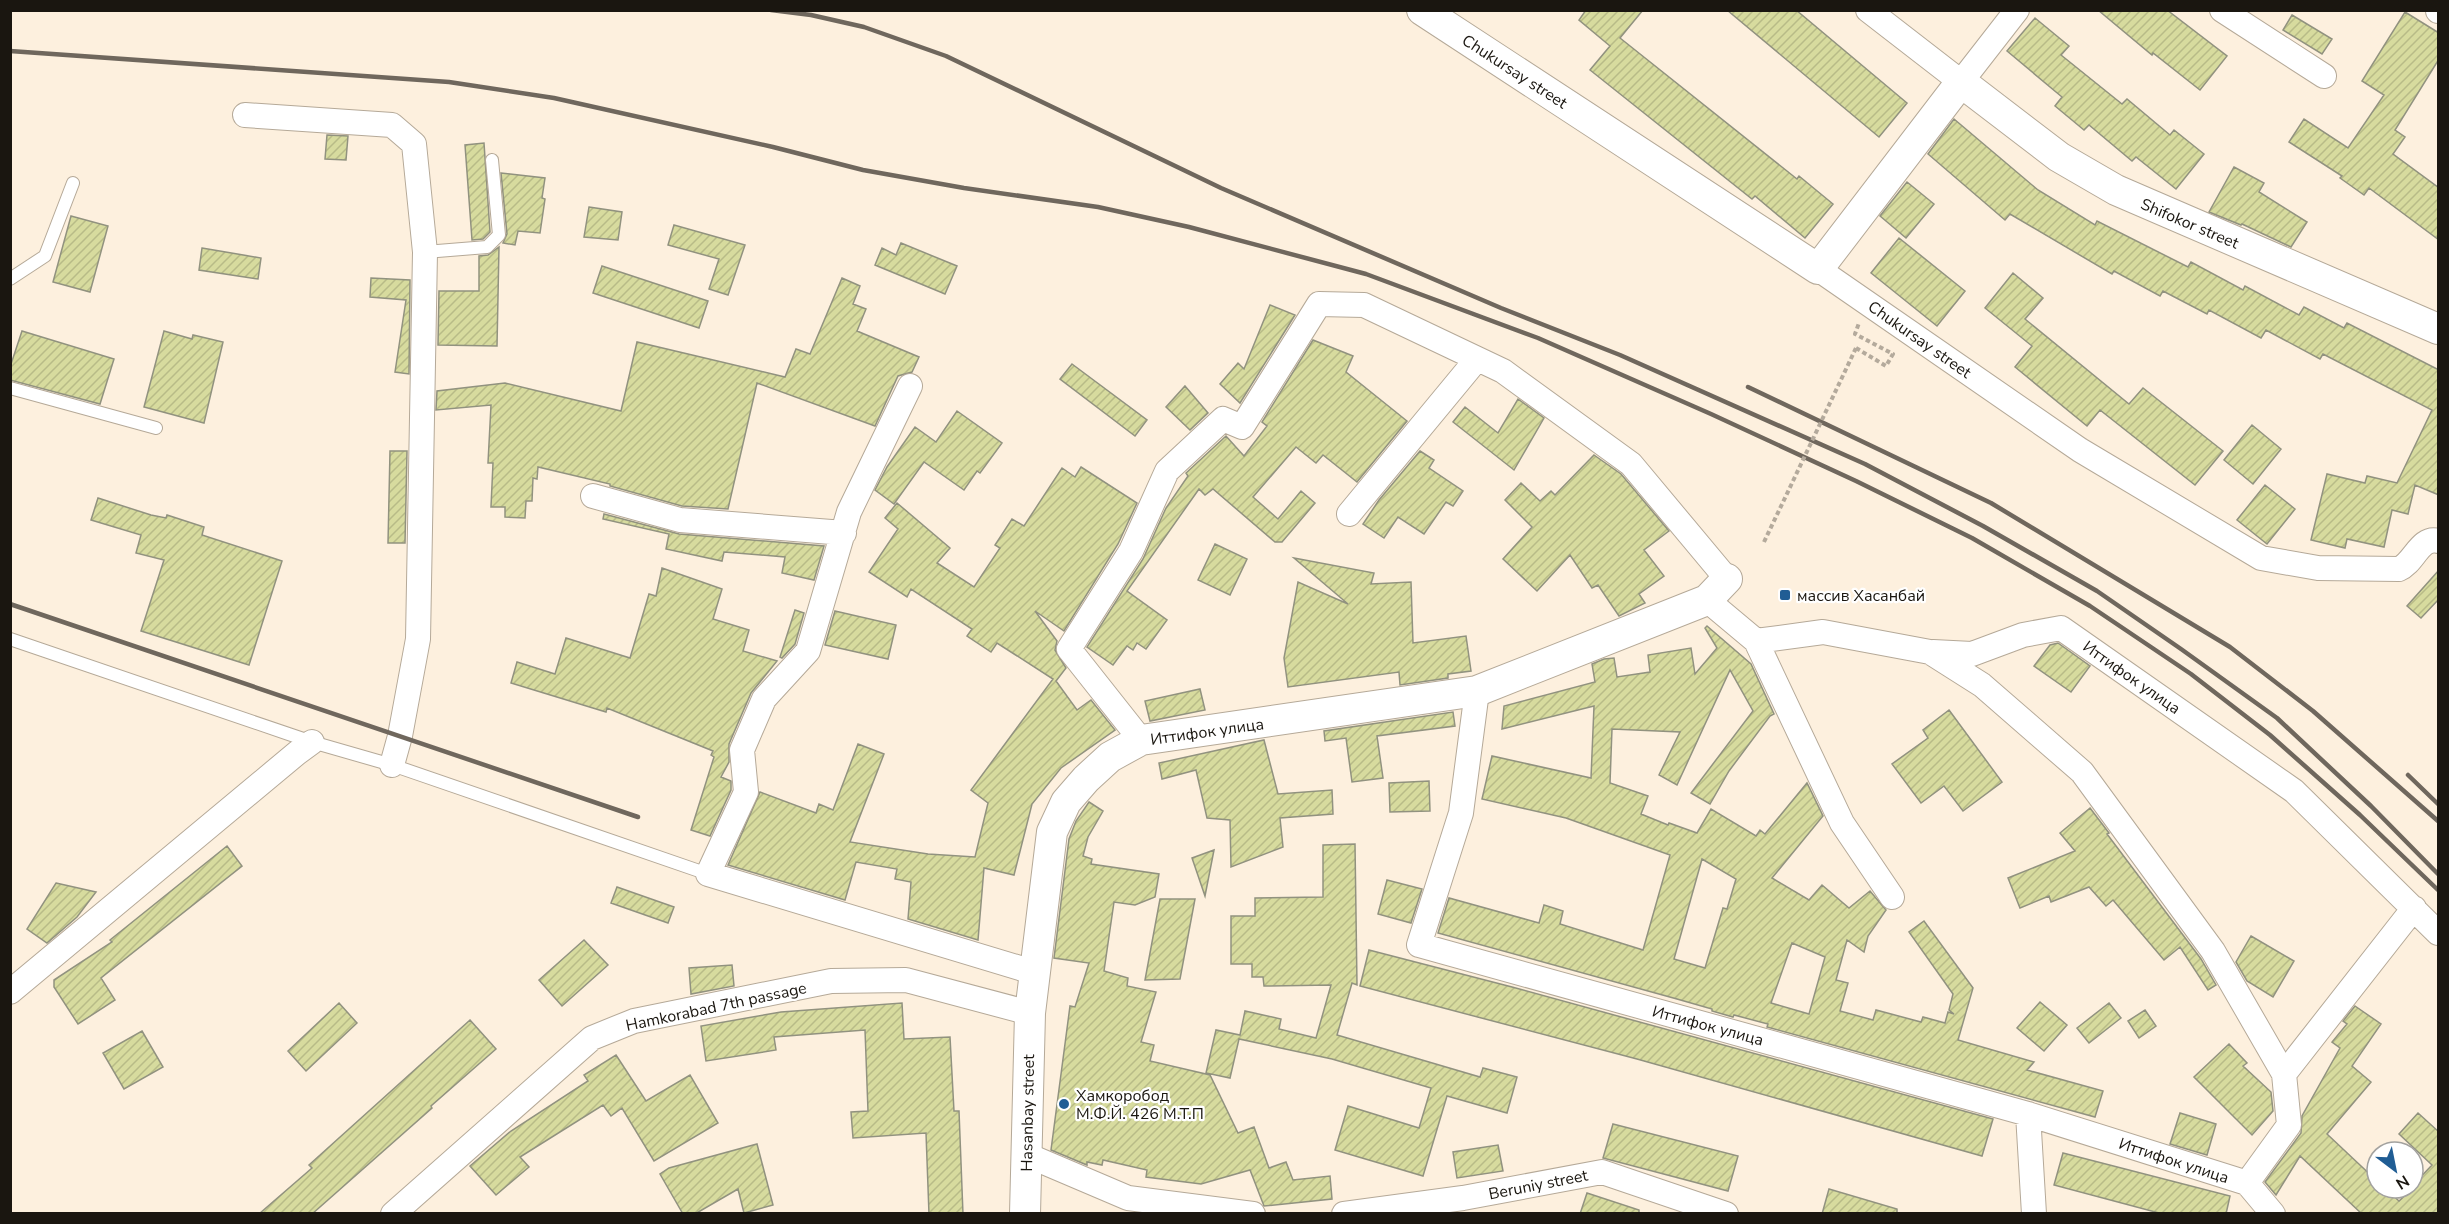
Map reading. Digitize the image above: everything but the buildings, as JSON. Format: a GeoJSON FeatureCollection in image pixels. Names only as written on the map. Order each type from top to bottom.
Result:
{"type":"FeatureCollection","features":[{"type":"Feature","properties":{"kind":"street","name":"Chukursay street"},"geometry":{"type":"LineString","coordinates":[[1422,10],[1818,269],[2080,450],[2261,558],[2318,568],[2399,569],[2405,566],[2426,542],[2434,539],[2439,541]]}},
{"type":"Feature","properties":{"kind":"street","name":"Shifokor street"},"geometry":{"type":"LineString","coordinates":[[1868,10],[2060,157],[2116,190],[2439,329]]}},
{"type":"Feature","properties":{"kind":"street"},"geometry":{"type":"LineString","coordinates":[[1818,269],[2017,10]]}},
{"type":"Feature","properties":{"kind":"street"},"geometry":{"type":"LineString","coordinates":[[2222,10],[2324,76]]}},
{"type":"Feature","properties":{"kind":"street"},"geometry":{"type":"LineString","coordinates":[[245,115],[392,125],[414,144],[425,252],[418,639],[393,765]]}},
{"type":"Feature","properties":{"kind":"street"},"geometry":{"type":"LineString","coordinates":[[1141,740],[1069,649],[1131,551],[1167,471],[1223,419],[1242,427],[1320,304],[1364,305],[1503,371],[1631,464],[1717,590],[1756,641],[1842,823],[1892,897]]}},
{"type":"Feature","properties":{"kind":"street"},"geometry":{"type":"LineString","coordinates":[[1349,514],[1477,359]]}},
{"type":"Feature","properties":{"kind":"street"},"geometry":{"type":"LineString","coordinates":[[910,386],[849,512],[808,651],[764,699],[742,750],[746,792],[708,874],[1033,972]]}},
{"type":"Feature","properties":{"kind":"street"},"geometry":{"type":"LineString","coordinates":[[593,496],[680,520],[844,532]]}},
{"type":"Feature","properties":{"kind":"street","name":"Иттифок улица"},"geometry":{"type":"LineString","coordinates":[[1030,1013],[1033,972],[1052,832],[1066,802],[1110,757],[1141,740],[1477,691],[1717,590]]}},
{"type":"Feature","properties":{"kind":"street","name":"Иттифок улица"},"geometry":{"type":"LineString","coordinates":[[1756,641],[1823,633],[1930,652],[1972,654],[2023,635],[2061,628],[2294,791],[2439,933]]}},
{"type":"Feature","properties":{"kind":"street","name":"Иттифок улица"},"geometry":{"type":"LineString","coordinates":[[1930,652],[1982,685],[2082,772],[2213,951],[2284,1074],[2289,1125],[2247,1183]]}},
{"type":"Feature","properties":{"kind":"street","name":"Иттифок улица"},"geometry":{"type":"LineString","coordinates":[[1477,691],[1461,813],[1419,945],[2028,1114],[2247,1183],[2273,1214]]}},
{"type":"Feature","properties":{"kind":"street"},"geometry":{"type":"LineString","coordinates":[[12,989],[312,742]]}},
{"type":"Feature","properties":{"kind":"street"},"geometry":{"type":"LineString","coordinates":[[2284,1074],[2414,908]]}},
{"type":"Feature","properties":{"kind":"street","name":"Hamkorabad 7th passage"},"geometry":{"type":"LineString","coordinates":[[393,1214],[592,1038],[634,1021],[831,981],[906,980],[1030,1013]]}},
{"type":"Feature","properties":{"kind":"street","name":"Hasanbay street"},"geometry":{"type":"LineString","coordinates":[[1025,1214],[1030,1013]]}},
{"type":"Feature","properties":{"kind":"street"},"geometry":{"type":"LineString","coordinates":[[2028,1114],[2034,1214]]}},
{"type":"Feature","properties":{"kind":"street"},"geometry":{"type":"LineString","coordinates":[[1027,1155],[1128,1198],[1253,1214]]}},
{"type":"Feature","properties":{"kind":"street","name":"Beruniy street"},"geometry":{"type":"LineString","coordinates":[[1344,1214],[1463,1198],[1602,1172],[1726,1214]]}},
{"type":"Feature","properties":{"kind":"lane"},"geometry":{"type":"LineString","coordinates":[[425,252],[487,247],[499,235],[492,160]]}},
{"type":"Feature","properties":{"kind":"lane"},"geometry":{"type":"LineString","coordinates":[[10,279],[45,256],[73,183]]}},
{"type":"Feature","properties":{"kind":"lane"},"geometry":{"type":"LineString","coordinates":[[10,388],[156,428]]}},
{"type":"Feature","properties":{"kind":"lane"},"geometry":{"type":"LineString","coordinates":[[10,639],[312,742],[393,765],[708,874]]}},
{"type":"Feature","properties":{"kind":"path"},"geometry":{"type":"LineString","coordinates":[[1764,542],[1856,348],[1886,366],[1893,354],[1855,334]]}},
{"type":"Feature","properties":{"kind":"railway"},"geometry":{"type":"LineString","coordinates":[[771,10],[811,15],[864,27],[946,56],[1221,188],[1501,308],[1620,355],[1865,464],[1983,526],[2097,591],[2181,649],[2277,718],[2371,806],[2438,874]]}},
{"type":"Feature","properties":{"kind":"railway"},"geometry":{"type":"LineString","coordinates":[[10,51],[449,82],[554,98],[773,147],[863,170],[964,188],[1098,207],[1189,227],[1366,274],[1538,338],[1711,414],[1972,538],[2090,606],[2191,674],[2270,735],[2360,815],[2438,890]]}},
{"type":"Feature","properties":{"kind":"railway"},"geometry":{"type":"LineString","coordinates":[[1748,387],[1991,503],[2230,647],[2313,711],[2438,821]]}},
{"type":"Feature","properties":{"kind":"railway"},"geometry":{"type":"LineString","coordinates":[[10,604],[638,817]]}},
{"type":"Feature","properties":{"kind":"railway"},"geometry":{"type":"LineString","coordinates":[[2408,775],[2438,804]]}},
{"type":"Feature","properties":{"kind":"place","name":"массив Хасанбай"},"geometry":{"type":"Point","coordinates":[1785,595]}},
{"type":"Feature","properties":{"kind":"place","name":"Хамкоробод М.Ф.Й. 426 М.Т.П"},"geometry":{"type":"Point","coordinates":[1064,1104]}}]}
